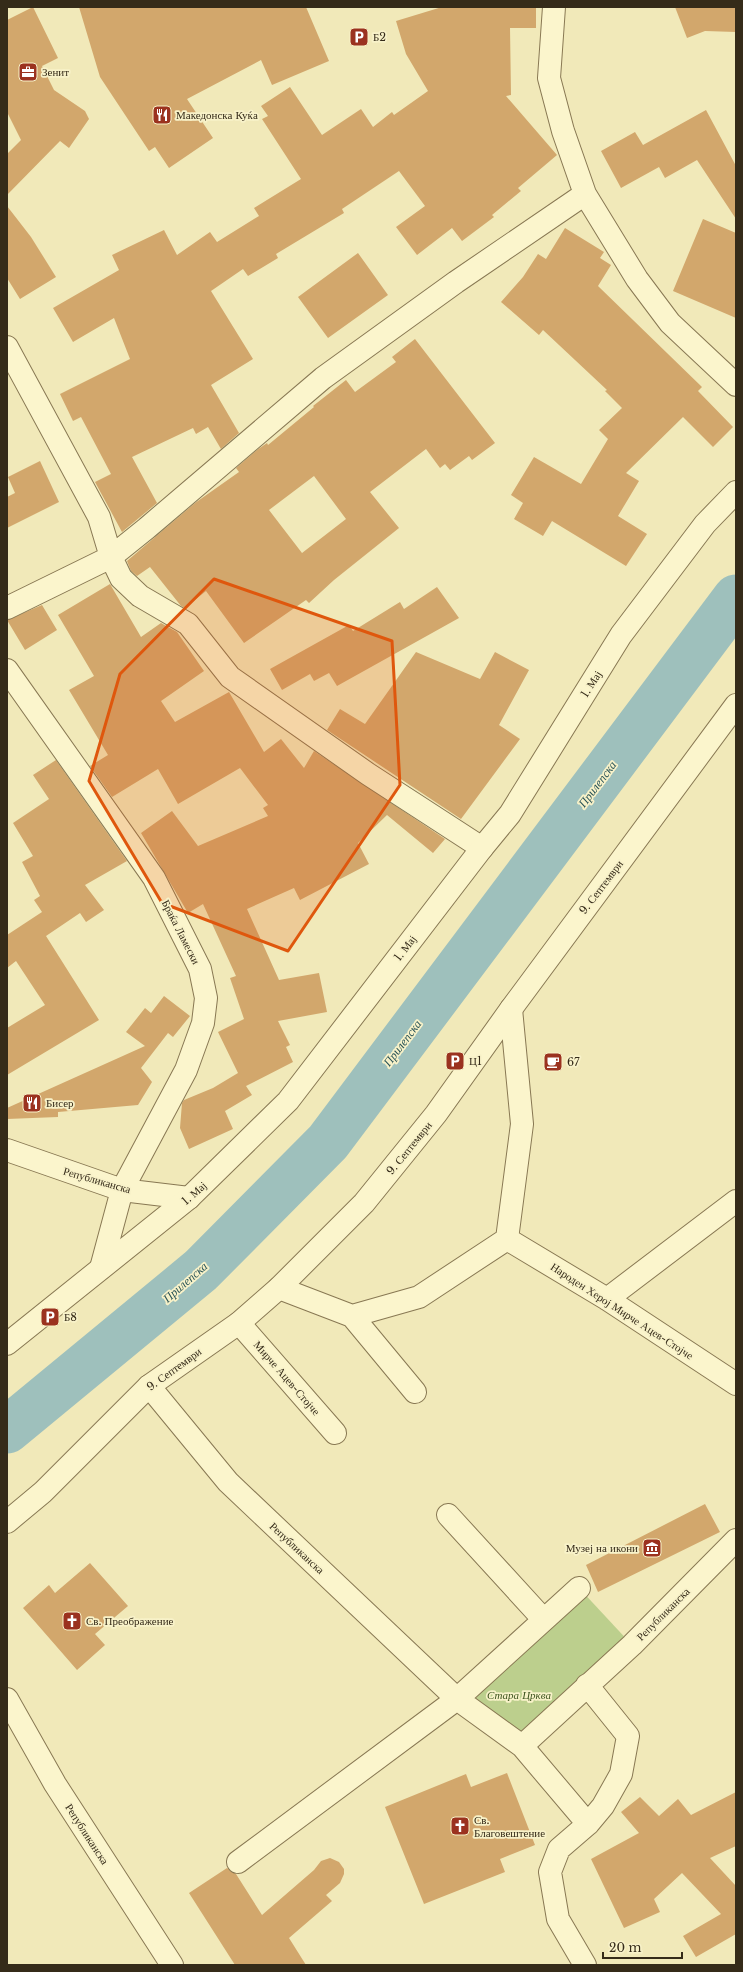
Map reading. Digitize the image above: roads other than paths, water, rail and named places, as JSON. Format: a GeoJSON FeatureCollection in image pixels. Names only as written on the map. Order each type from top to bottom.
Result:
{"type":"FeatureCollection","features":[{"type":"Feature","properties":{"kind":"street"},"geometry":{"type":"LineString","coordinates":[[554,7],[549,78],[563,131],[584,194],[637,279],[670,322],[736,385]]}},
{"type":"Feature","properties":{"kind":"street"},"geometry":{"type":"LineString","coordinates":[[7,608],[111,557],[323,378],[456,282],[584,194]]}},
{"type":"Feature","properties":{"kind":"street"},"geometry":{"type":"LineString","coordinates":[[7,347],[99,517],[111,557],[120,578],[140,596],[188,624],[230,677],[368,774],[482,848]]}},
{"type":"Feature","properties":{"kind":"street","name":"1. Мај"},"geometry":{"type":"LineString","coordinates":[[7,1344],[189,1198],[288,1101],[482,848],[510,814],[621,635],[705,524],[736,492]]}},
{"type":"Feature","properties":{"kind":"street","name":"Браќа Ламески"},"geometry":{"type":"LineString","coordinates":[[7,670],[154,878],[184,935],[201,976],[206,998],[201,1030],[186,1070],[122,1190],[101,1268]]}},
{"type":"Feature","properties":{"kind":"street","name":"9. Септември"},"geometry":{"type":"LineString","coordinates":[[7,1522],[43,1492],[149,1386],[239,1322],[279,1288],[364,1203],[436,1114],[511,1009],[736,705]]}},
{"type":"Feature","properties":{"kind":"street"},"geometry":{"type":"LineString","coordinates":[[352,1316],[419,1297],[507,1239],[522,1124],[511,1009]]}},
{"type":"Feature","properties":{"kind":"street","name":"Републиканска"},"geometry":{"type":"LineString","coordinates":[[7,1150],[122,1190],[189,1198]]}},
{"type":"Feature","properties":{"kind":"street"},"geometry":{"type":"LineString","coordinates":[[607,1299],[736,1200]]}},
{"type":"Feature","properties":{"kind":"street","name":"Народен Херој Мирче Ацев-Стојче"},"geometry":{"type":"LineString","coordinates":[[507,1239],[607,1299],[736,1384]]}},
{"type":"Feature","properties":{"kind":"street"},"geometry":{"type":"LineString","coordinates":[[279,1288],[352,1316],[415,1392]]}},
{"type":"Feature","properties":{"kind":"street","name":"Мирче Ацев-Стојче"},"geometry":{"type":"LineString","coordinates":[[239,1322],[334,1433]]}},
{"type":"Feature","properties":{"kind":"street","name":"Републиканска"},"geometry":{"type":"LineString","coordinates":[[149,1386],[228,1482],[457,1698],[522,1746],[588,1824]]}},
{"type":"Feature","properties":{"kind":"street"},"geometry":{"type":"LineString","coordinates":[[448,1515],[544,1620]]}},
{"type":"Feature","properties":{"kind":"street","name":"Републиканска"},"geometry":{"type":"LineString","coordinates":[[522,1746],[632,1645],[736,1540]]}},
{"type":"Feature","properties":{"kind":"street"},"geometry":{"type":"LineString","coordinates":[[238,1862],[457,1698],[579,1588]]}},
{"type":"Feature","properties":{"kind":"street"},"geometry":{"type":"LineString","coordinates":[[585,1965],[558,1919],[550,1872],[559,1849],[588,1824],[603,1806],[621,1774],[628,1736],[587,1685]]}},
{"type":"Feature","properties":{"kind":"street","name":"Републиканска"},"geometry":{"type":"LineString","coordinates":[[7,1699],[54,1784],[172,1965]]}},
{"type":"Feature","properties":{"kind":"waterway","name":"Прилепска"},"geometry":{"type":"LineString","coordinates":[[7,1430],[201,1270],[328,1142],[736,598]]}},
{"type":"Feature","properties":{"kind":"place","name":"Б2"},"geometry":{"type":"Point","coordinates":[359,37]}},
{"type":"Feature","properties":{"kind":"place","name":"Зенит"},"geometry":{"type":"Point","coordinates":[28,72]}},
{"type":"Feature","properties":{"kind":"place","name":"Македонска Куќа"},"geometry":{"type":"Point","coordinates":[162,115]}},
{"type":"Feature","properties":{"kind":"place","name":"Ц1"},"geometry":{"type":"Point","coordinates":[455,1061]}},
{"type":"Feature","properties":{"kind":"place","name":"67"},"geometry":{"type":"Point","coordinates":[553,1062]}},
{"type":"Feature","properties":{"kind":"place","name":"Бисер"},"geometry":{"type":"Point","coordinates":[32,1103]}},
{"type":"Feature","properties":{"kind":"place","name":"Б8"},"geometry":{"type":"Point","coordinates":[50,1317]}},
{"type":"Feature","properties":{"kind":"place","name":"Музеј на икони"},"geometry":{"type":"Point","coordinates":[652,1548]}},
{"type":"Feature","properties":{"kind":"place","name":"Св. Преображение"},"geometry":{"type":"Point","coordinates":[72,1621]}},
{"type":"Feature","properties":{"kind":"place","name":"Св. Благовештение"},"geometry":{"type":"Point","coordinates":[460,1826]}},
{"type":"Feature","properties":{"kind":"park label","name":"Стара Црква"},"geometry":{"type":"Point","coordinates":[519,1695]}}]}
